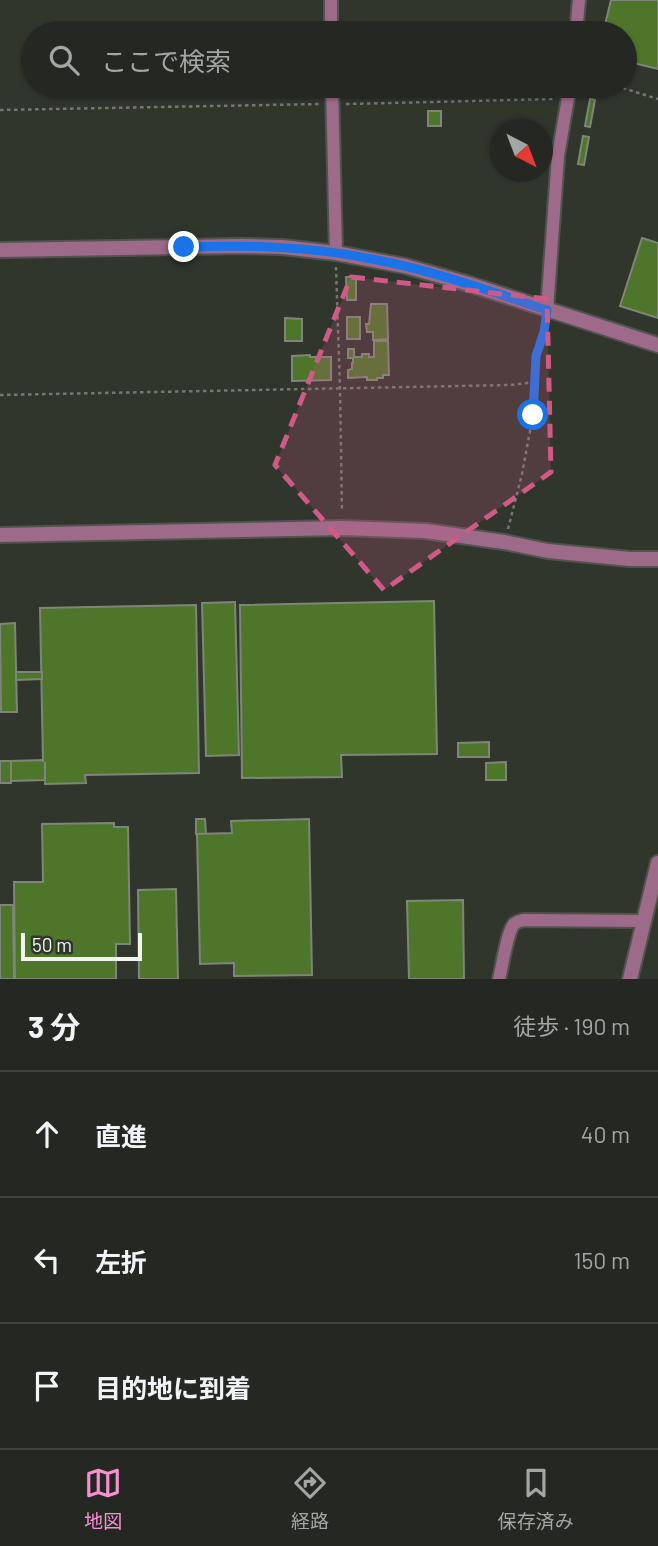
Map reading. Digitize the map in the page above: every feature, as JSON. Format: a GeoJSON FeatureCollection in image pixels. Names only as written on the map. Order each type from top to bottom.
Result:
{"type":"FeatureCollection","features":[{"type":"Feature","properties":{"kind":"street"},"geometry":{"type":"LineString","coordinates":[[331,0],[331,21]]}},
{"type":"Feature","properties":{"kind":"street"},"geometry":{"type":"LineString","coordinates":[[577,21],[579,0]]}},
{"type":"Feature","properties":{"kind":"street"},"geometry":{"type":"LineString","coordinates":[[333,98],[336,253]]}},
{"type":"Feature","properties":{"kind":"street"},"geometry":{"type":"LineString","coordinates":[[547,310],[558,156],[569,98]]}},
{"type":"Feature","properties":{"kind":"street"},"geometry":{"type":"LineString","coordinates":[[0,250],[242,246],[336,253],[405,266],[469,284],[658,345]]}},
{"type":"Feature","properties":{"kind":"street"},"geometry":{"type":"LineString","coordinates":[[0,535],[342,528],[426,531],[573,554],[658,559]]}},
{"type":"Feature","properties":{"kind":"street"},"geometry":{"type":"LineString","coordinates":[[630,979],[658,863]]}},
{"type":"Feature","properties":{"kind":"street"},"geometry":{"type":"LineString","coordinates":[[499,979],[510,931],[519,921],[644,921]]}},
{"type":"Feature","properties":{"kind":"path"},"geometry":{"type":"LineString","coordinates":[[637,92],[658,99]]}},
{"type":"Feature","properties":{"kind":"path"},"geometry":{"type":"LineString","coordinates":[[0,110],[333,104],[452,98]]}},
{"type":"Feature","properties":{"kind":"path"},"geometry":{"type":"LineString","coordinates":[[336,253],[342,528]]}},
{"type":"Feature","properties":{"kind":"path"},"geometry":{"type":"LineString","coordinates":[[504,542],[533,415],[536,356],[544,332],[547,310]]}},
{"type":"Feature","properties":{"kind":"path"},"geometry":{"type":"LineString","coordinates":[[0,395],[510,385],[535,382]]}},
{"type":"Feature","properties":{"kind":"highlighted area"},"geometry":{"type":"Polygon","coordinates":[[[351,277],[547,299],[551,472],[384,590],[275,465],[351,277]]]}},
{"type":"Feature","properties":{"kind":"building"},"geometry":{"type":"Polygon","coordinates":[[[611,0],[658,0],[658,69],[637,64],[637,21],[606,21],[611,0]]]}},
{"type":"Feature","properties":{"kind":"building"},"geometry":{"type":"Polygon","coordinates":[[[590,99],[595,100],[590,127],[585,126],[590,99]]]}},
{"type":"Feature","properties":{"kind":"building"},"geometry":{"type":"Polygon","coordinates":[[[428,111],[441,111],[441,126],[428,126],[428,111]]]}},
{"type":"Feature","properties":{"kind":"building"},"geometry":{"type":"Polygon","coordinates":[[[583,136],[589,137],[584,165],[578,164],[583,136]]]}},
{"type":"Feature","properties":{"kind":"building"},"geometry":{"type":"Polygon","coordinates":[[[642,238],[658,243],[658,318],[620,306],[642,238]]]}},
{"type":"Feature","properties":{"kind":"building"},"geometry":{"type":"Polygon","coordinates":[[[346,277],[356,277],[356,300],[347,300],[346,277]]]}},
{"type":"Feature","properties":{"kind":"building"},"geometry":{"type":"Polygon","coordinates":[[[371,304],[387,304],[388,339],[373,340],[373,332],[367,332],[366,324],[369,324],[371,304]]]}},
{"type":"Feature","properties":{"kind":"building"},"geometry":{"type":"Polygon","coordinates":[[[347,317],[360,317],[360,339],[347,339],[347,317]]]}},
{"type":"Feature","properties":{"kind":"building"},"geometry":{"type":"Polygon","coordinates":[[[285,318],[302,319],[302,341],[285,341],[285,318]]]}},
{"type":"Feature","properties":{"kind":"building"},"geometry":{"type":"Polygon","coordinates":[[[374,341],[388,341],[389,375],[383,375],[383,378],[377,380],[367,380],[367,377],[348,378],[353,358],[348,358],[348,349],[354,349],[354,357],[369,354],[369,357],[374,357],[374,341]]]}},
{"type":"Feature","properties":{"kind":"building"},"geometry":{"type":"Polygon","coordinates":[[[292,356],[331,357],[331,380],[292,381],[292,356]]]}},
{"type":"Feature","properties":{"kind":"building"},"geometry":{"type":"Polygon","coordinates":[[[434,601],[437,754],[341,755],[342,777],[242,778],[240,605],[434,601]]]}},
{"type":"Feature","properties":{"kind":"building"},"geometry":{"type":"Polygon","coordinates":[[[235,602],[239,755],[206,756],[202,603],[235,602]]]}},
{"type":"Feature","properties":{"kind":"building"},"geometry":{"type":"Polygon","coordinates":[[[196,605],[199,773],[85,775],[86,783],[11,781],[11,761],[43,760],[40,608],[196,605]]]}},
{"type":"Feature","properties":{"kind":"building"},"geometry":{"type":"Polygon","coordinates":[[[15,623],[17,712],[1,712],[0,624],[15,623]]]}},
{"type":"Feature","properties":{"kind":"building"},"geometry":{"type":"Polygon","coordinates":[[[16,672],[42,672],[42,679],[16,680],[16,672]]]}},
{"type":"Feature","properties":{"kind":"building"},"geometry":{"type":"Polygon","coordinates":[[[489,742],[489,757],[458,757],[458,743],[489,742]]]}},
{"type":"Feature","properties":{"kind":"building"},"geometry":{"type":"Polygon","coordinates":[[[0,761],[11,761],[11,783],[0,783],[0,761]]]}},
{"type":"Feature","properties":{"kind":"building"},"geometry":{"type":"Polygon","coordinates":[[[506,762],[506,780],[486,780],[486,763],[506,762]]]}},
{"type":"Feature","properties":{"kind":"building"},"geometry":{"type":"Polygon","coordinates":[[[196,819],[205,819],[206,834],[196,834],[196,819]]]}},
{"type":"Feature","properties":{"kind":"building"},"geometry":{"type":"Polygon","coordinates":[[[309,819],[312,975],[234,976],[234,963],[200,964],[197,834],[232,833],[231,821],[309,819]]]}},
{"type":"Feature","properties":{"kind":"building"},"geometry":{"type":"Polygon","coordinates":[[[114,823],[114,827],[128,827],[130,944],[116,944],[116,979],[15,979],[14,882],[43,882],[42,824],[114,823]]]}},
{"type":"Feature","properties":{"kind":"building"},"geometry":{"type":"Polygon","coordinates":[[[176,889],[178,979],[139,979],[138,890],[176,889]]]}},
{"type":"Feature","properties":{"kind":"building"},"geometry":{"type":"Polygon","coordinates":[[[463,900],[464,979],[409,979],[407,901],[463,900]]]}},
{"type":"Feature","properties":{"kind":"building"},"geometry":{"type":"Polygon","coordinates":[[[0,905],[13,905],[14,979],[0,979],[0,905]]]}},
{"type":"Feature","properties":{"kind":"route"},"geometry":{"type":"LineString","coordinates":[[184,247],[282,247],[370,258],[469,284],[547,310],[544,332],[536,356],[533,415]]}}]}
